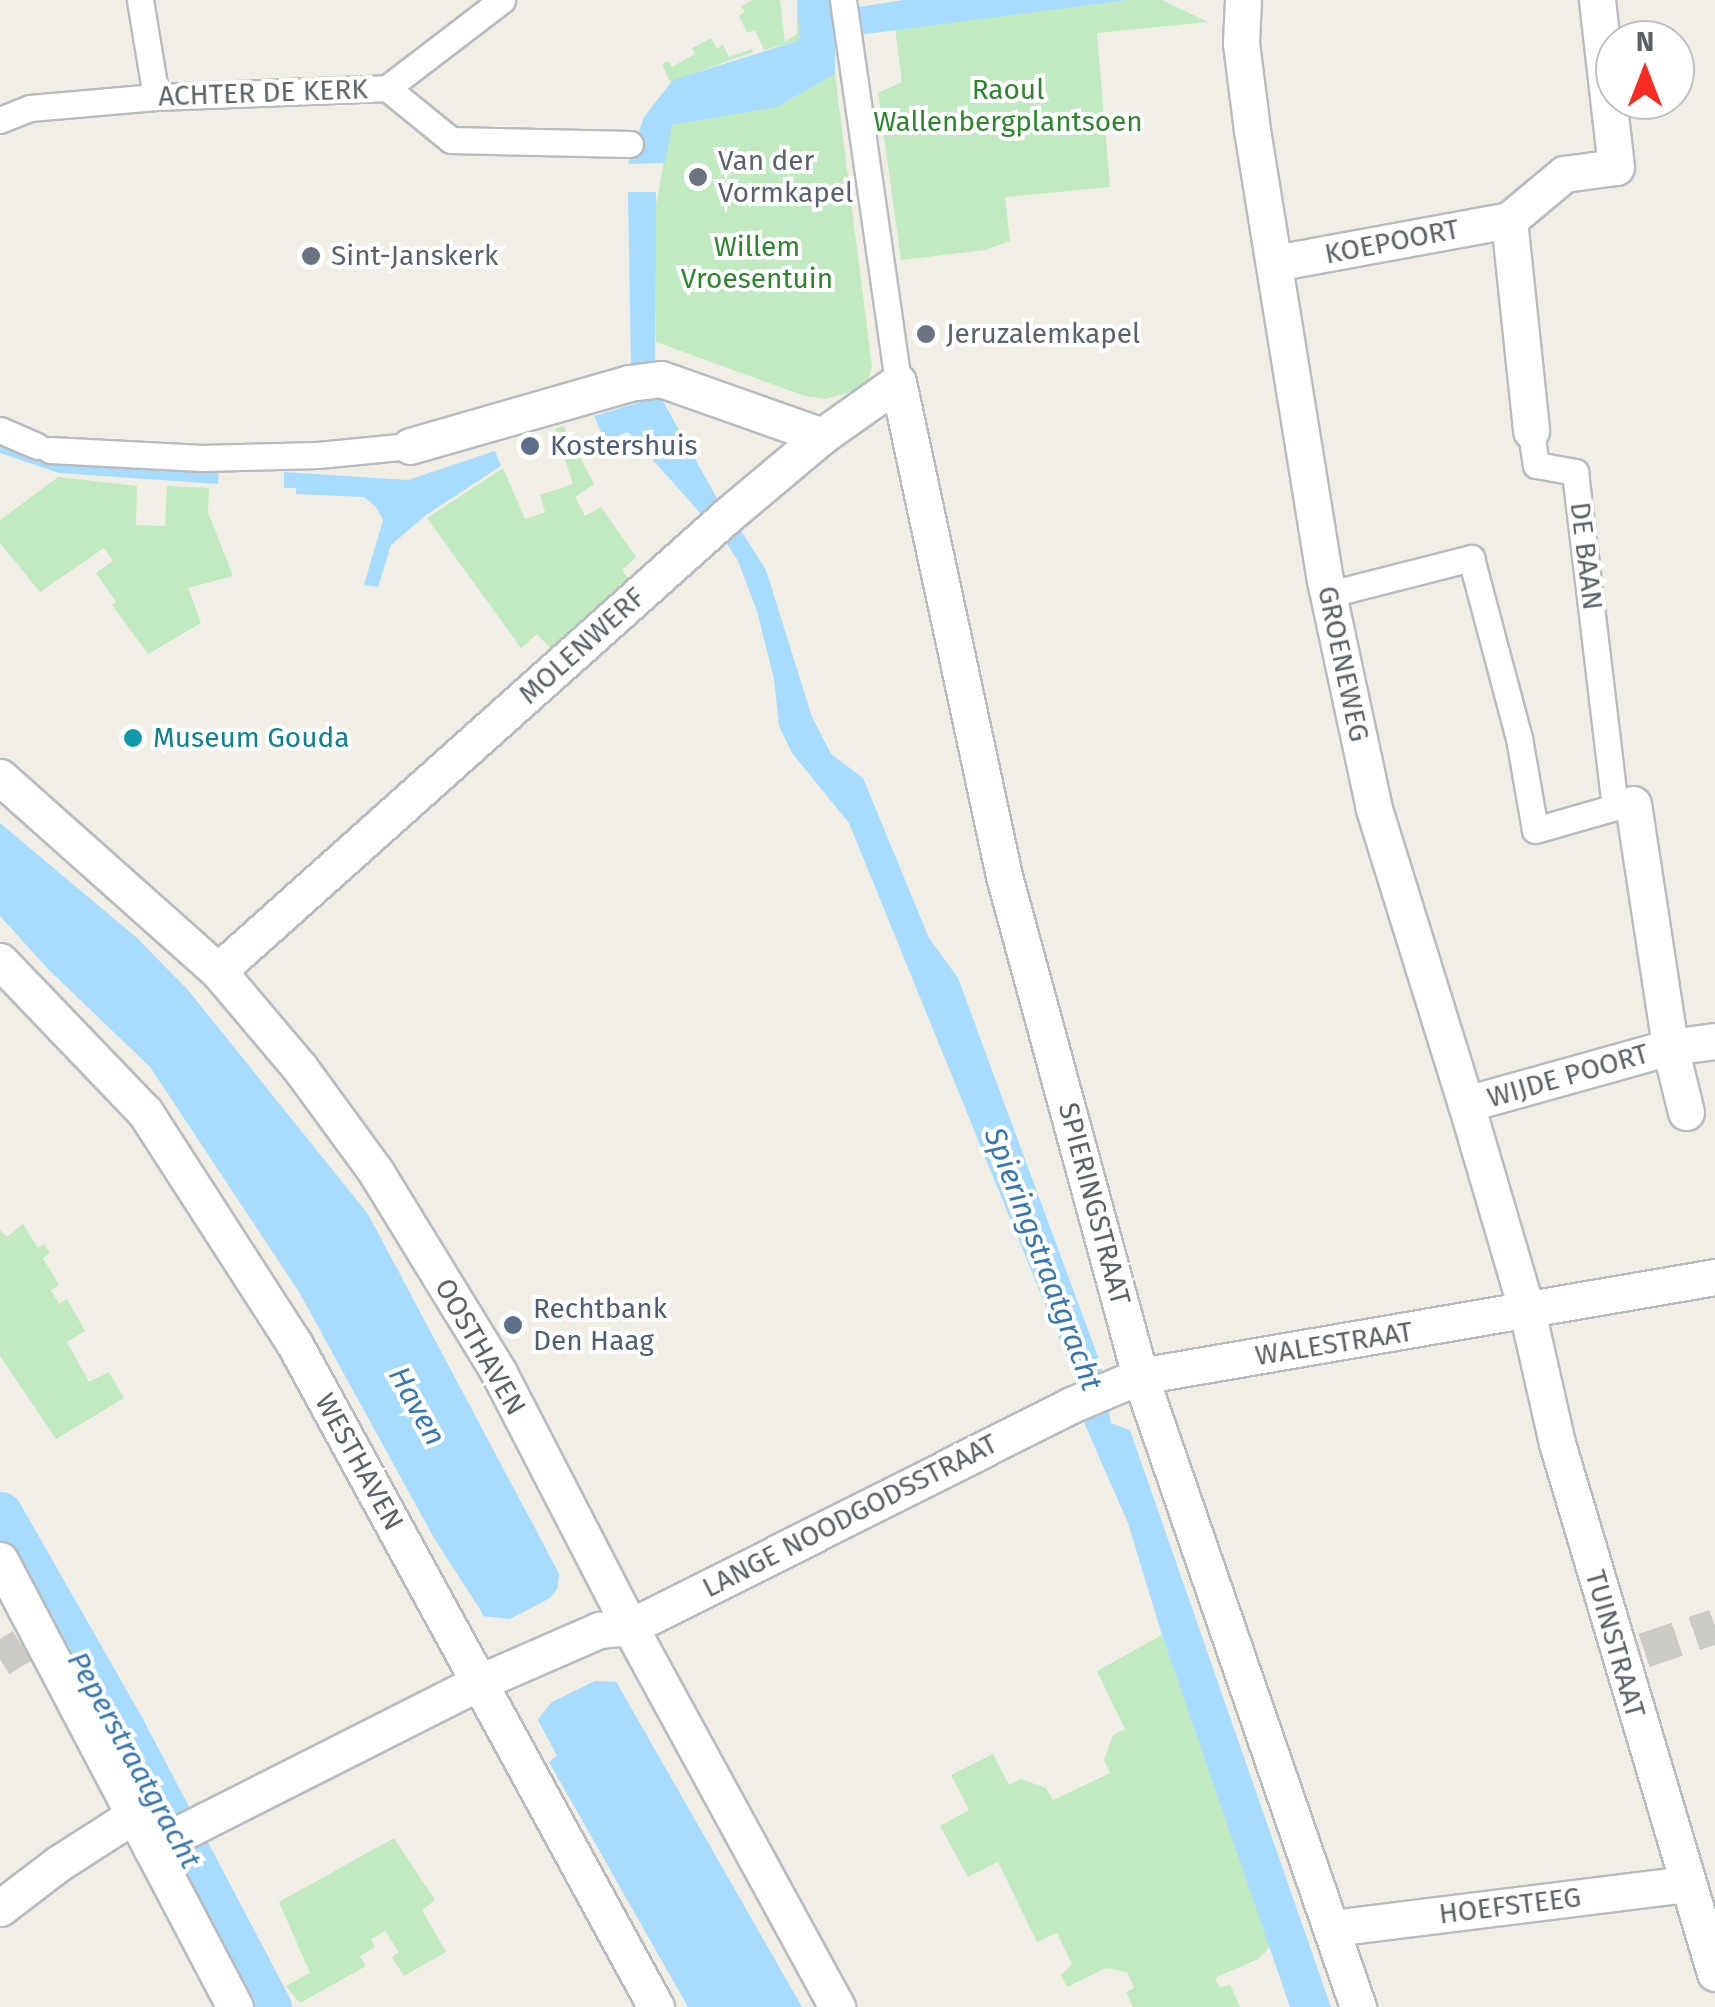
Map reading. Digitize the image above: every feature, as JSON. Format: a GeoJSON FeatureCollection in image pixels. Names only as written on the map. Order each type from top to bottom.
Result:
{"type":"FeatureCollection","features":[{"type":"Feature","properties":{"kind":"street"},"geometry":{"type":"LineString","coordinates":[[140,0],[156,98]]}},
{"type":"Feature","properties":{"kind":"street"},"geometry":{"type":"LineString","coordinates":[[387,88],[502,0]]}},
{"type":"Feature","properties":{"kind":"street","name":"GROENEWEG"},"geometry":{"type":"LineString","coordinates":[[1243,0],[1241,43],[1275,263],[1330,594],[1374,809],[1527,1311]]}},
{"type":"Feature","properties":{"kind":"street"},"geometry":{"type":"LineString","coordinates":[[1509,220],[1564,174],[1616,167],[1597,0]]}},
{"type":"Feature","properties":{"kind":"street"},"geometry":{"type":"LineString","coordinates":[[843,3],[898,382]]}},
{"type":"Feature","properties":{"kind":"street","name":"ACHTER DE KERK"},"geometry":{"type":"LineString","coordinates":[[0,120],[30,108],[387,88],[451,140],[630,144]]}},
{"type":"Feature","properties":{"kind":"street","name":"KOEPOORT"},"geometry":{"type":"LineString","coordinates":[[1275,263],[1509,220]]}},
{"type":"Feature","properties":{"kind":"street","name":"DE BAAN"},"geometry":{"type":"LineString","coordinates":[[1509,220],[1536,465],[1575,472],[1624,806],[1670,1047]]}},
{"type":"Feature","properties":{"kind":"street"},"geometry":{"type":"LineString","coordinates":[[0,430],[44,448],[202,458],[318,456],[410,446],[645,381],[822,436]]}},
{"type":"Feature","properties":{"kind":"street","name":"MOLENWERF"},"geometry":{"type":"LineString","coordinates":[[218,971],[721,522],[822,436],[898,382]]}},
{"type":"Feature","properties":{"kind":"street","name":"SPIERINGSTRAAT"},"geometry":{"type":"LineString","coordinates":[[898,382],[1004,876],[1130,1381],[1333,1928],[1358,2007]]}},
{"type":"Feature","properties":{"kind":"street"},"geometry":{"type":"LineString","coordinates":[[1330,594],[1471,558],[1520,738],[1534,830],[1624,806]]}},
{"type":"Feature","properties":{"kind":"street","name":"OOSTHAVEN"},"geometry":{"type":"LineString","coordinates":[[0,777],[218,971],[300,1068],[376,1172],[499,1373],[614,1629],[837,2007]]}},
{"type":"Feature","properties":{"kind":"street","name":"WESTHAVEN"},"geometry":{"type":"LineString","coordinates":[[0,961],[145,1112],[294,1343],[493,1676],[656,2007]]}},
{"type":"Feature","properties":{"kind":"street","name":"WIJDE POORT"},"geometry":{"type":"LineString","coordinates":[[1466,1104],[1670,1047],[1715,1041]]}},
{"type":"Feature","properties":{"kind":"street","name":"WIJDE POORT"},"geometry":{"type":"LineString","coordinates":[[1670,1047],[1686,1112]]}},
{"type":"Feature","properties":{"kind":"street","name":"WALESTRAAT"},"geometry":{"type":"LineString","coordinates":[[1071,1404],[1130,1381],[1715,1277]]}},
{"type":"Feature","properties":{"kind":"street","name":"TUINSTRAAT"},"geometry":{"type":"LineString","coordinates":[[1527,1311],[1557,1443],[1631,1654],[1686,1884],[1706,1918],[1715,1973]]}},
{"type":"Feature","properties":{"kind":"street","name":"LANGE NOODGODSSTRAAT"},"geometry":{"type":"LineString","coordinates":[[170,1840],[493,1676],[614,1629],[1071,1404]]}},
{"type":"Feature","properties":{"kind":"street"},"geometry":{"type":"LineString","coordinates":[[0,1560],[31,1638],[134,1815],[170,1840],[235,2007]]}},
{"type":"Feature","properties":{"kind":"street"},"geometry":{"type":"LineString","coordinates":[[0,1908],[58,1863],[134,1815]]}},
{"type":"Feature","properties":{"kind":"street","name":"HOEFSTEEG"},"geometry":{"type":"LineString","coordinates":[[1333,1928],[1686,1884]]}},
{"type":"Feature","properties":{"kind":"green space"},"geometry":{"type":"Polygon","coordinates":[[[753,0],[780,0],[785,42],[797,34],[797,0],[801,40],[764,50],[755,30],[747,33],[739,16],[745,12],[741,6],[753,0]]]}},
{"type":"Feature","properties":{"kind":"green space","name":"Raoul Wallenbergplantsoen"},"geometry":{"type":"Polygon","coordinates":[[[1128,0],[1162,0],[1208,22],[1097,33],[1110,187],[1005,197],[1010,241],[985,250],[901,260],[878,93],[902,82],[895,28],[1128,0]]]}},
{"type":"Feature","properties":{"kind":"green space"},"geometry":{"type":"Polygon","coordinates":[[[711,38],[717,49],[723,45],[729,57],[752,49],[753,52],[670,82],[662,64],[668,61],[672,67],[695,54],[692,48],[711,38]]]}},
{"type":"Feature","properties":{"kind":"green space","name":"Willem Vroesentuin"},"geometry":{"type":"Polygon","coordinates":[[[835,74],[872,367],[869,378],[856,390],[826,399],[805,396],[656,342],[654,215],[671,125],[777,107],[835,74]]]}},
{"type":"Feature","properties":{"kind":"green space"},"geometry":{"type":"Polygon","coordinates":[[[564,426],[576,458],[580,457],[594,484],[575,497],[585,516],[601,507],[636,557],[622,570],[628,578],[551,649],[537,634],[521,648],[427,518],[503,468],[525,519],[545,512],[540,495],[573,484],[555,429],[564,426]]]}},
{"type":"Feature","properties":{"kind":"green space"},"geometry":{"type":"Polygon","coordinates":[[[58,477],[137,486],[136,525],[165,526],[167,486],[209,488],[208,512],[233,576],[188,588],[201,623],[148,654],[112,605],[116,602],[96,573],[113,561],[104,548],[40,592],[0,543],[0,520],[58,477]]]}},
{"type":"Feature","properties":{"kind":"green space"},"geometry":{"type":"Polygon","coordinates":[[[23,1224],[38,1248],[44,1244],[50,1253],[43,1258],[59,1285],[51,1290],[59,1304],[67,1299],[85,1331],[67,1342],[89,1382],[109,1372],[124,1398],[56,1439],[0,1356],[0,1230],[7,1237],[23,1224]]]}},
{"type":"Feature","properties":{"kind":"green space"},"geometry":{"type":"Polygon","coordinates":[[[1162,1635],[1270,1947],[1258,1959],[1215,1978],[1220,1988],[1230,1984],[1240,2007],[1133,2007],[1126,1992],[1134,1988],[1127,1972],[1106,1968],[1067,1987],[1061,1975],[1072,1964],[1057,1933],[1037,1942],[998,1862],[968,1877],[940,1826],[969,1810],[951,1775],[993,1754],[1009,1785],[1021,1779],[1046,1788],[1053,1800],[1110,1773],[1104,1760],[1113,1735],[1125,1729],[1097,1671],[1162,1635]]]}},
{"type":"Feature","properties":{"kind":"green space"},"geometry":{"type":"Polygon","coordinates":[[[394,1838],[435,1900],[422,1910],[446,1952],[404,1976],[392,1957],[399,1952],[385,1931],[371,1939],[375,1947],[360,1956],[366,1966],[300,2003],[286,1986],[310,1973],[279,1902],[394,1838]]]}},
{"type":"Feature","properties":{"kind":"water"},"geometry":{"type":"Polygon","coordinates":[[[797,0],[831,0],[834,11],[903,0],[1128,0],[835,38],[835,74],[777,107],[672,125],[665,163],[628,164],[644,117],[673,80],[800,40],[797,0]]]}},
{"type":"Feature","properties":{"kind":"water"},"geometry":{"type":"Polygon","coordinates":[[[628,192],[656,192],[655,361],[631,364],[628,192]]]}},
{"type":"Feature","properties":{"kind":"water"},"geometry":{"type":"Polygon","coordinates":[[[660,396],[719,502],[702,515],[628,432],[605,441],[594,416],[660,396]]]}},
{"type":"Feature","properties":{"kind":"water"},"geometry":{"type":"Polygon","coordinates":[[[0,439],[219,467],[218,484],[59,473],[0,453],[0,439]]]}},
{"type":"Feature","properties":{"kind":"water"},"geometry":{"type":"Polygon","coordinates":[[[495,451],[501,466],[426,515],[391,545],[378,587],[364,585],[383,520],[376,507],[364,497],[296,494],[296,488],[284,488],[284,472],[408,480],[495,451]]]}},
{"type":"Feature","properties":{"kind":"water","name":"Spieringstraatgracht"},"geometry":{"type":"Polygon","coordinates":[[[740,529],[766,570],[812,717],[831,754],[863,778],[929,938],[958,978],[1101,1365],[1111,1423],[1130,1430],[1331,2007],[1290,2007],[1162,1635],[1128,1523],[1085,1425],[1075,1378],[849,823],[792,753],[779,726],[774,679],[757,611],[738,561],[725,541],[740,529]]]}},
{"type":"Feature","properties":{"kind":"water","name":"Haven"},"geometry":{"type":"Polygon","coordinates":[[[0,823],[137,938],[188,990],[368,1214],[622,1692],[802,2007],[688,2007],[549,1762],[557,1756],[479,1608],[434,1538],[299,1292],[150,1067],[48,969],[0,916],[0,823]]]}},
{"type":"Feature","properties":{"kind":"pier"},"geometry":{"type":"Polygon","coordinates":[[[560,1569],[620,1682],[595,1681],[552,1702],[535,1723],[481,1616],[510,1619],[550,1598],[557,1589],[560,1569]]]}},
{"type":"Feature","properties":{"kind":"waterway","name":"Peperstraatgracht"},"geometry":{"type":"LineString","coordinates":[[0,1514],[123,1730],[269,2007]]}},
{"type":"Feature","properties":{"kind":"tunnel"},"geometry":{"type":"LineString","coordinates":[[1644,1650],[1715,1626]]}},
{"type":"Feature","properties":{"kind":"tunnel"},"geometry":{"type":"LineString","coordinates":[[0,1659],[22,1645]]}},
{"type":"Feature","properties":{"kind":"place","name":"Van der Vormkapel"},"geometry":{"type":"Point","coordinates":[698,177]}},
{"type":"Feature","properties":{"kind":"place","name":"Sint-Janskerk"},"geometry":{"type":"Point","coordinates":[311,256]}},
{"type":"Feature","properties":{"kind":"place","name":"Jeruzalemkapel"},"geometry":{"type":"Point","coordinates":[926,334]}},
{"type":"Feature","properties":{"kind":"place","name":"Kostershuis"},"geometry":{"type":"Point","coordinates":[530,446]}},
{"type":"Feature","properties":{"kind":"place","name":"Museum Gouda"},"geometry":{"type":"Point","coordinates":[133,738]}},
{"type":"Feature","properties":{"kind":"place","name":"Rechtbank Den Haag"},"geometry":{"type":"Point","coordinates":[513,1325]}}]}
